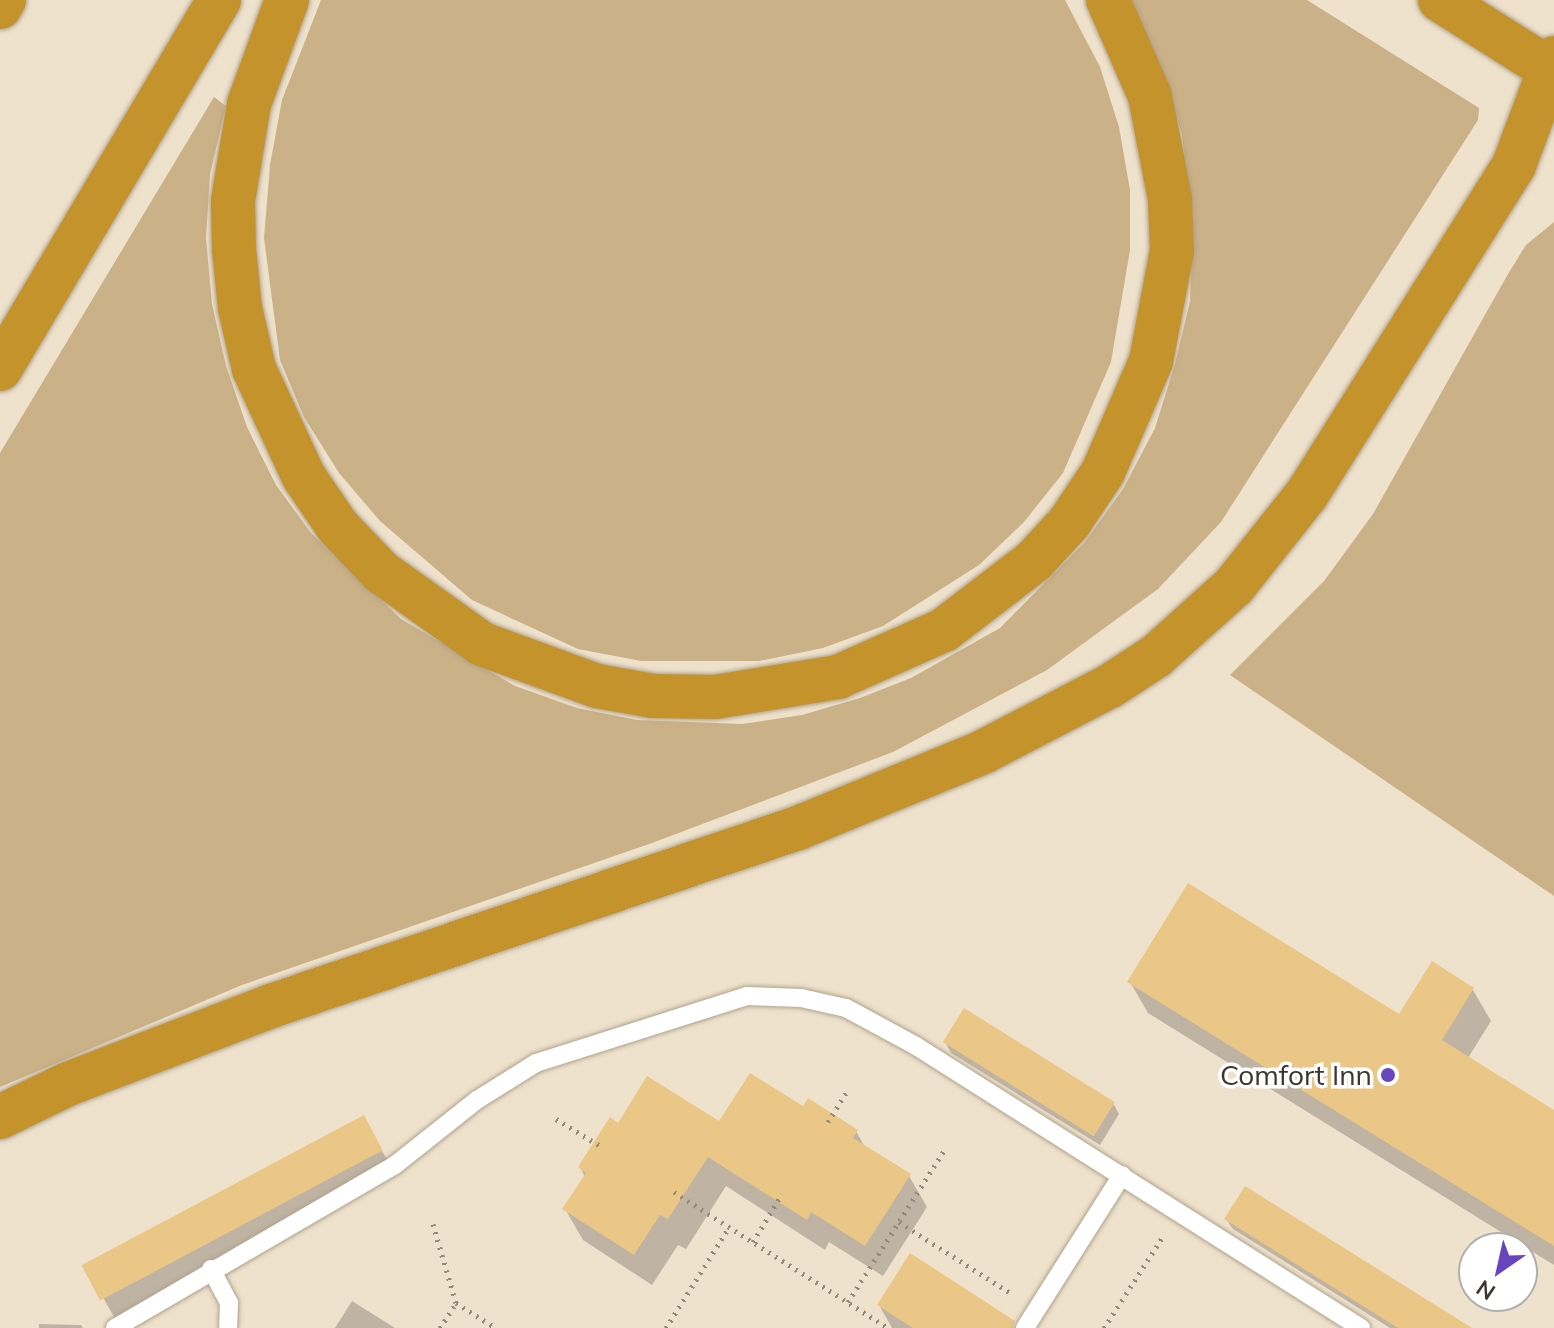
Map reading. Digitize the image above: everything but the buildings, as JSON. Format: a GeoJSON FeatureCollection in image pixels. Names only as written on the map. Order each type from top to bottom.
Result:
{"type":"FeatureCollection","features":[{"type":"Feature","properties":{"kind":"highway"},"geometry":{"type":"LineString","coordinates":[[0,7],[4,0]]}},
{"type":"Feature","properties":{"kind":"highway"},"geometry":{"type":"LineString","coordinates":[[0,369],[219,0]]}},
{"type":"Feature","properties":{"kind":"highway"},"geometry":{"type":"LineString","coordinates":[[287,0],[249,104],[233,201],[234,249],[240,308],[254,369],[304,477],[338,527],[381,572],[482,644],[597,686],[653,696],[715,697],[838,677],[894,657],[944,630],[1034,561],[1103,472],[1151,361],[1172,251],[1170,199],[1150,96],[1108,0]]}},
{"type":"Feature","properties":{"kind":"highway"},"geometry":{"type":"LineString","coordinates":[[0,1117],[68,1084],[271,1006],[798,828],[921,779],[1110,686],[1156,656],[1234,586],[1307,494],[1514,165],[1553,66],[1440,0]]}},
{"type":"Feature","properties":{"kind":"lane"},"geometry":{"type":"LineString","coordinates":[[115,1328],[211,1269],[395,1165],[477,1100],[536,1063],[747,996],[801,998],[846,1008],[1122,1175],[1361,1328]]}},
{"type":"Feature","properties":{"kind":"lane"},"geometry":{"type":"LineString","coordinates":[[1025,1328],[1122,1175]]}},
{"type":"Feature","properties":{"kind":"lane"},"geometry":{"type":"LineString","coordinates":[[211,1269],[229,1303],[228,1328]]}},
{"type":"Feature","properties":{"kind":"path"},"geometry":{"type":"LineString","coordinates":[[828,1122],[848,1090]]}},
{"type":"Feature","properties":{"kind":"path"},"geometry":{"type":"LineString","coordinates":[[556,1119],[602,1147]]}},
{"type":"Feature","properties":{"kind":"path"},"geometry":{"type":"LineString","coordinates":[[848,1302],[944,1151]]}},
{"type":"Feature","properties":{"kind":"path"},"geometry":{"type":"LineString","coordinates":[[674,1192],[888,1328]]}},
{"type":"Feature","properties":{"kind":"path"},"geometry":{"type":"LineString","coordinates":[[753,1242],[782,1194]]}},
{"type":"Feature","properties":{"kind":"path"},"geometry":{"type":"LineString","coordinates":[[899,1222],[1020,1298]]}},
{"type":"Feature","properties":{"kind":"path"},"geometry":{"type":"LineString","coordinates":[[433,1224],[456,1303],[496,1328]]}},
{"type":"Feature","properties":{"kind":"path"},"geometry":{"type":"LineString","coordinates":[[666,1328],[729,1227]]}},
{"type":"Feature","properties":{"kind":"path"},"geometry":{"type":"LineString","coordinates":[[1104,1328],[1164,1234]]}},
{"type":"Feature","properties":{"kind":"path"},"geometry":{"type":"LineString","coordinates":[[440,1328],[456,1303]]}},
{"type":"Feature","properties":{"kind":"shaded area"},"geometry":{"type":"Polygon","coordinates":[[[321,0],[1065,0],[1100,67],[1119,127],[1130,190],[1130,250],[1111,362],[1063,473],[1024,522],[979,565],[883,626],[823,648],[759,661],[641,661],[578,649],[472,600],[380,521],[339,473],[304,417],[280,360],[264,238],[270,165],[282,100],[321,0]]]}},
{"type":"Feature","properties":{"kind":"shaded area"},"geometry":{"type":"Polygon","coordinates":[[[1130,0],[1307,0],[1479,108],[1478,120],[1221,522],[1158,589],[1047,670],[893,752],[652,843],[242,985],[0,1087],[0,453],[214,97],[226,106],[210,174],[206,238],[212,304],[226,366],[247,427],[276,485],[311,533],[401,619],[515,686],[577,708],[637,720],[742,724],[802,715],[860,698],[911,678],[1000,628],[1085,542],[1123,489],[1155,428],[1175,364],[1190,301],[1192,239],[1182,135],[1167,82],[1130,0]]]}},
{"type":"Feature","properties":{"kind":"shaded area"},"geometry":{"type":"Polygon","coordinates":[[[1554,222],[1554,896],[1230,675],[1324,581],[1373,514],[1508,274],[1526,245],[1554,222]]]}},
{"type":"Feature","properties":{"kind":"place","name":"Comfort Inn"},"geometry":{"type":"Point","coordinates":[1388,1075]}}]}
